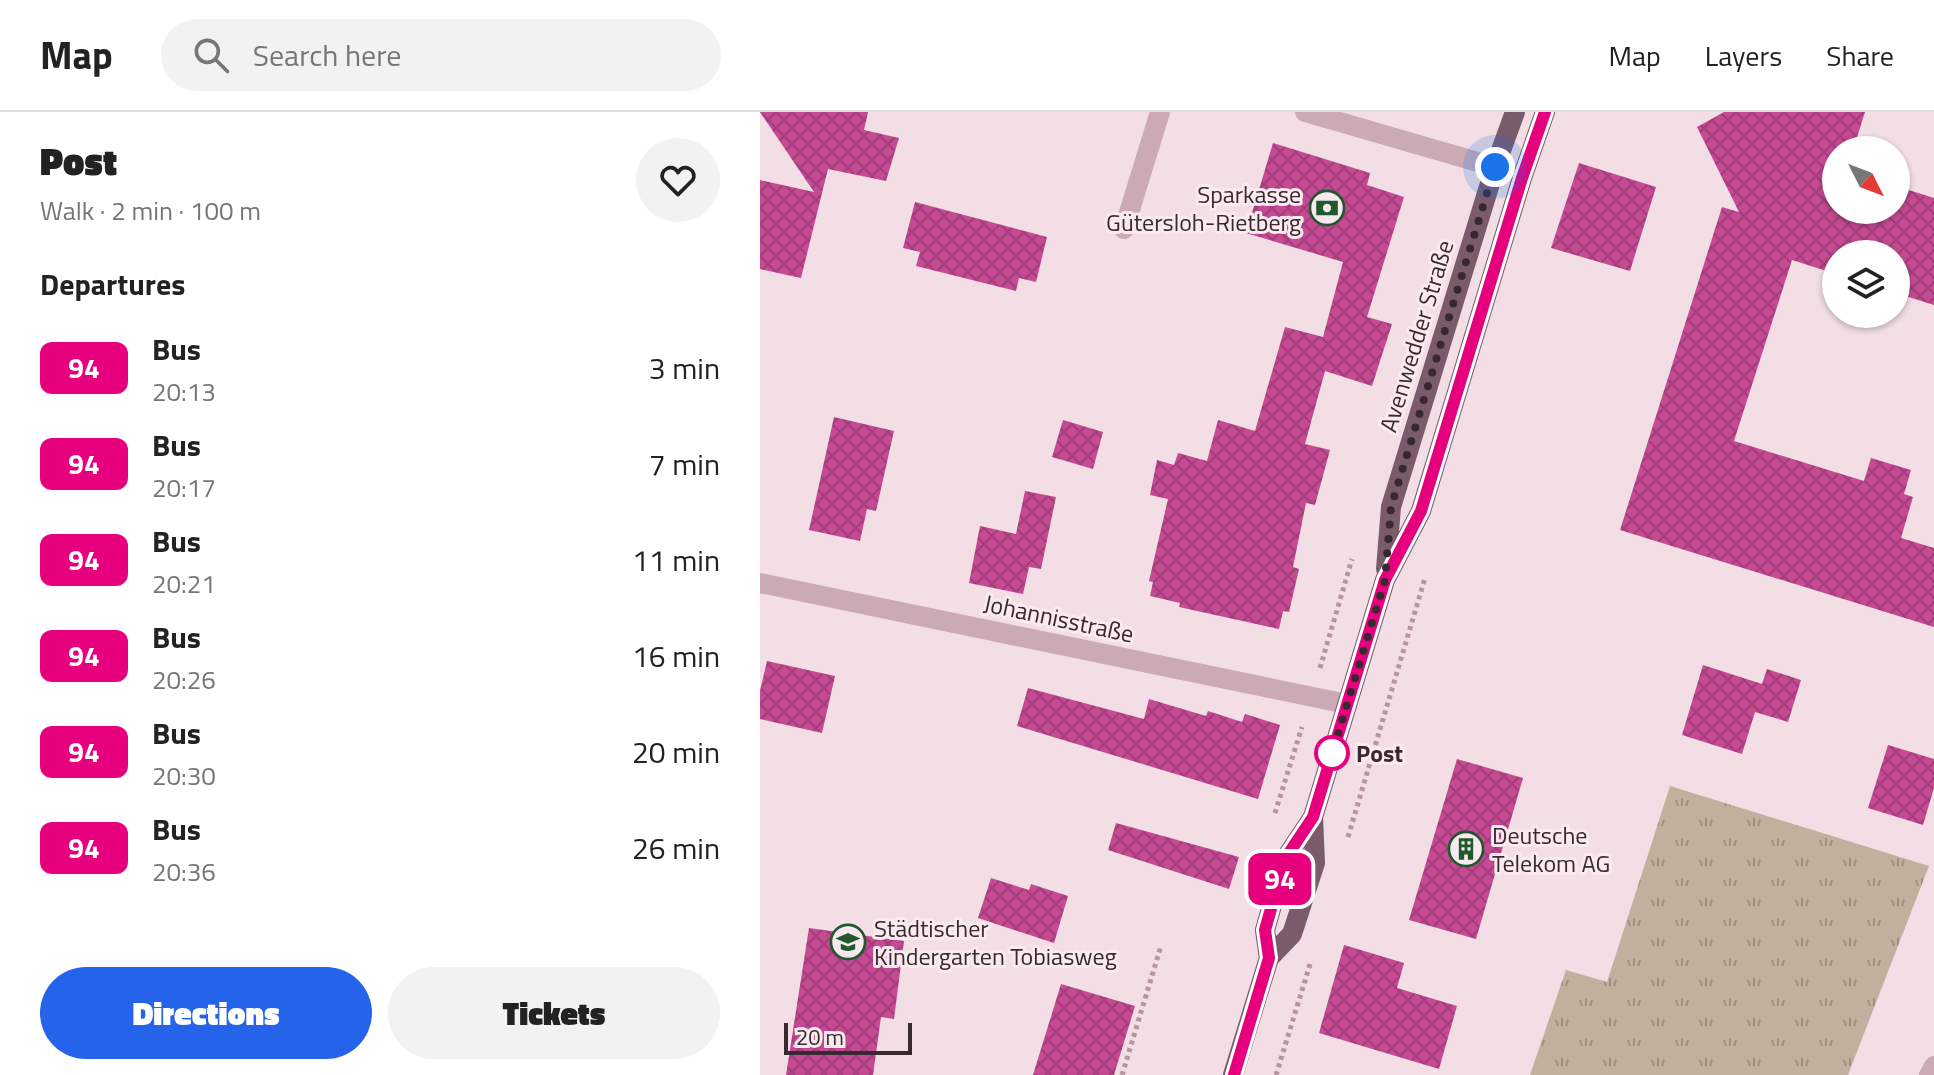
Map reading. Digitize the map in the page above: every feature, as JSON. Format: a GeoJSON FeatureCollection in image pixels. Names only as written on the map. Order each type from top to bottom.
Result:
{"type":"FeatureCollection","features":[{"type":"Feature","properties":{"kind":"main road","name":"Avenwedder Straße"},"geometry":{"type":"LineString","coordinates":[[1385,580],[1391,507],[1495,167],[1515,112]]}},
{"type":"Feature","properties":{"kind":"main road","name":"Avenwedder Straße"},"geometry":{"type":"LineString","coordinates":[[1233,1075],[1269,958],[1265,930],[1276,891],[1289,853],[1313,817],[1385,580],[1421,511],[1545,112]]}},
{"type":"Feature","properties":{"kind":"main road","name":"Avenwedder Straße"},"geometry":{"type":"LineString","coordinates":[[1269,958],[1292,934],[1315,863],[1313,817]]}},
{"type":"Feature","properties":{"kind":"street"},"geometry":{"type":"LineString","coordinates":[[1124,229],[1160,112]]}},
{"type":"Feature","properties":{"kind":"street"},"geometry":{"type":"LineString","coordinates":[[1305,112],[1495,167]]}},
{"type":"Feature","properties":{"kind":"street","name":"Johannisstraße"},"geometry":{"type":"LineString","coordinates":[[760,583],[1347,704]]}},
{"type":"Feature","properties":{"kind":"street"},"geometry":{"type":"LineString","coordinates":[[1929,1075],[1934,1066]]}},
{"type":"Feature","properties":{"kind":"path"},"geometry":{"type":"LineString","coordinates":[[1271,826],[1355,552]]}},
{"type":"Feature","properties":{"kind":"path"},"geometry":{"type":"LineString","coordinates":[[1345,847],[1426,573]]}},
{"type":"Feature","properties":{"kind":"path"},"geometry":{"type":"LineString","coordinates":[[1122,1075],[1161,946]]}},
{"type":"Feature","properties":{"kind":"path"},"geometry":{"type":"LineString","coordinates":[[1276,1075],[1315,948]]}},
{"type":"Feature","properties":{"kind":"green space"},"geometry":{"type":"Polygon","coordinates":[[[1670,786],[1929,866],[1848,1075],[1530,1075],[1566,970],[1607,982],[1670,786]]]}},
{"type":"Feature","properties":{"kind":"building"},"geometry":{"type":"Polygon","coordinates":[[[760,112],[868,112],[864,130],[899,138],[886,181],[828,169],[801,278],[760,269],[760,180],[814,192],[760,112]]]}},
{"type":"Feature","properties":{"kind":"building"},"geometry":{"type":"Polygon","coordinates":[[[1724,112],[1865,112],[1857,136],[1822,136],[1822,224],[1910,224],[1910,190],[1934,198],[1934,305],[1910,297],[1910,240],[1822,240],[1822,270],[1792,260],[1734,441],[1864,481],[1871,458],[1911,470],[1904,494],[1913,497],[1901,538],[1934,548],[1934,627],[1620,530],[1722,207],[1739,212],[1697,127],[1724,112]]]}},
{"type":"Feature","properties":{"kind":"building"},"geometry":{"type":"Polygon","coordinates":[[[1273,143],[1370,173],[1367,185],[1404,197],[1367,317],[1392,324],[1372,386],[1325,371],[1305,444],[1330,450],[1315,505],[1306,503],[1293,567],[1299,569],[1289,612],[1283,611],[1279,629],[1179,607],[1180,603],[1150,596],[1153,582],[1149,581],[1168,499],[1150,495],[1157,460],[1174,465],[1178,453],[1207,461],[1218,420],[1255,431],[1285,327],[1323,337],[1343,262],[1246,233],[1273,143]]]}},
{"type":"Feature","properties":{"kind":"building"},"geometry":{"type":"Polygon","coordinates":[[[1579,163],[1656,187],[1630,271],[1551,248],[1579,163]]]}},
{"type":"Feature","properties":{"kind":"building"},"geometry":{"type":"Polygon","coordinates":[[[915,202],[1047,237],[1036,282],[1019,278],[1016,291],[916,266],[920,252],[903,248],[915,202]]]}},
{"type":"Feature","properties":{"kind":"building"},"geometry":{"type":"Polygon","coordinates":[[[834,417],[894,431],[876,511],[867,509],[860,541],[809,530],[834,417]]]}},
{"type":"Feature","properties":{"kind":"building"},"geometry":{"type":"Polygon","coordinates":[[[1063,420],[1103,432],[1093,469],[1052,457],[1063,420]]]}},
{"type":"Feature","properties":{"kind":"building"},"geometry":{"type":"Polygon","coordinates":[[[1025,491],[1056,497],[1041,569],[1029,567],[1023,594],[969,583],[980,526],[1016,534],[1025,491]]]}},
{"type":"Feature","properties":{"kind":"building"},"geometry":{"type":"Polygon","coordinates":[[[767,661],[835,676],[822,733],[760,719],[760,691],[767,661]]]}},
{"type":"Feature","properties":{"kind":"building"},"geometry":{"type":"Polygon","coordinates":[[[1703,665],[1762,684],[1767,669],[1801,680],[1788,722],[1755,712],[1742,754],[1682,735],[1703,665]]]}},
{"type":"Feature","properties":{"kind":"building"},"geometry":{"type":"Polygon","coordinates":[[[1028,688],[1144,719],[1149,699],[1206,716],[1208,711],[1242,722],[1245,714],[1280,725],[1258,799],[1017,726],[1028,688]]]}},
{"type":"Feature","properties":{"kind":"building"},"geometry":{"type":"Polygon","coordinates":[[[1888,745],[1934,759],[1934,788],[1923,825],[1868,808],[1888,745]]]}},
{"type":"Feature","properties":{"kind":"building","name":"Deutsche Telekom AG"},"geometry":{"type":"Polygon","coordinates":[[[1457,759],[1523,778],[1476,939],[1409,920],[1457,759]]]}},
{"type":"Feature","properties":{"kind":"building"},"geometry":{"type":"Polygon","coordinates":[[[1116,823],[1239,857],[1229,889],[1108,850],[1116,823]]]}},
{"type":"Feature","properties":{"kind":"building"},"geometry":{"type":"Polygon","coordinates":[[[991,878],[1029,890],[1031,884],[1068,896],[1054,943],[978,918],[991,878]]]}},
{"type":"Feature","properties":{"kind":"building"},"geometry":{"type":"Polygon","coordinates":[[[809,928],[904,941],[894,1019],[881,1017],[873,1075],[786,1075],[809,928]]]}},
{"type":"Feature","properties":{"kind":"building"},"geometry":{"type":"Polygon","coordinates":[[[1344,945],[1404,963],[1397,988],[1457,1006],[1439,1069],[1319,1033],[1344,945]]]}},
{"type":"Feature","properties":{"kind":"building"},"geometry":{"type":"Polygon","coordinates":[[[1061,984],[1135,1006],[1114,1075],[1033,1075],[1061,984]]]}},
{"type":"Feature","properties":{"kind":"bus line","name":"94"},"geometry":{"type":"LineString","coordinates":[[1234,1075],[1269,958],[1265,930],[1276,891],[1289,853],[1313,817],[1385,580],[1421,511],[1545,112]]}},
{"type":"Feature","properties":{"kind":"place","name":"Sparkasse Gütersloh-Rietberg"},"geometry":{"type":"Point","coordinates":[1327,208]}},
{"type":"Feature","properties":{"kind":"place","name":"Post"},"geometry":{"type":"Point","coordinates":[1332,753]}},
{"type":"Feature","properties":{"kind":"place","name":"Deutsche Telekom AG"},"geometry":{"type":"Point","coordinates":[1466,849]}},
{"type":"Feature","properties":{"kind":"place","name":"Städtischer Kindergarten Tobiasweg"},"geometry":{"type":"Point","coordinates":[848,942]}},
{"type":"Feature","properties":{"kind":"route"},"geometry":{"type":"LineString","coordinates":[[1332,753],[1331,757],[1385,580],[1391,507],[1495,167]]}}]}
